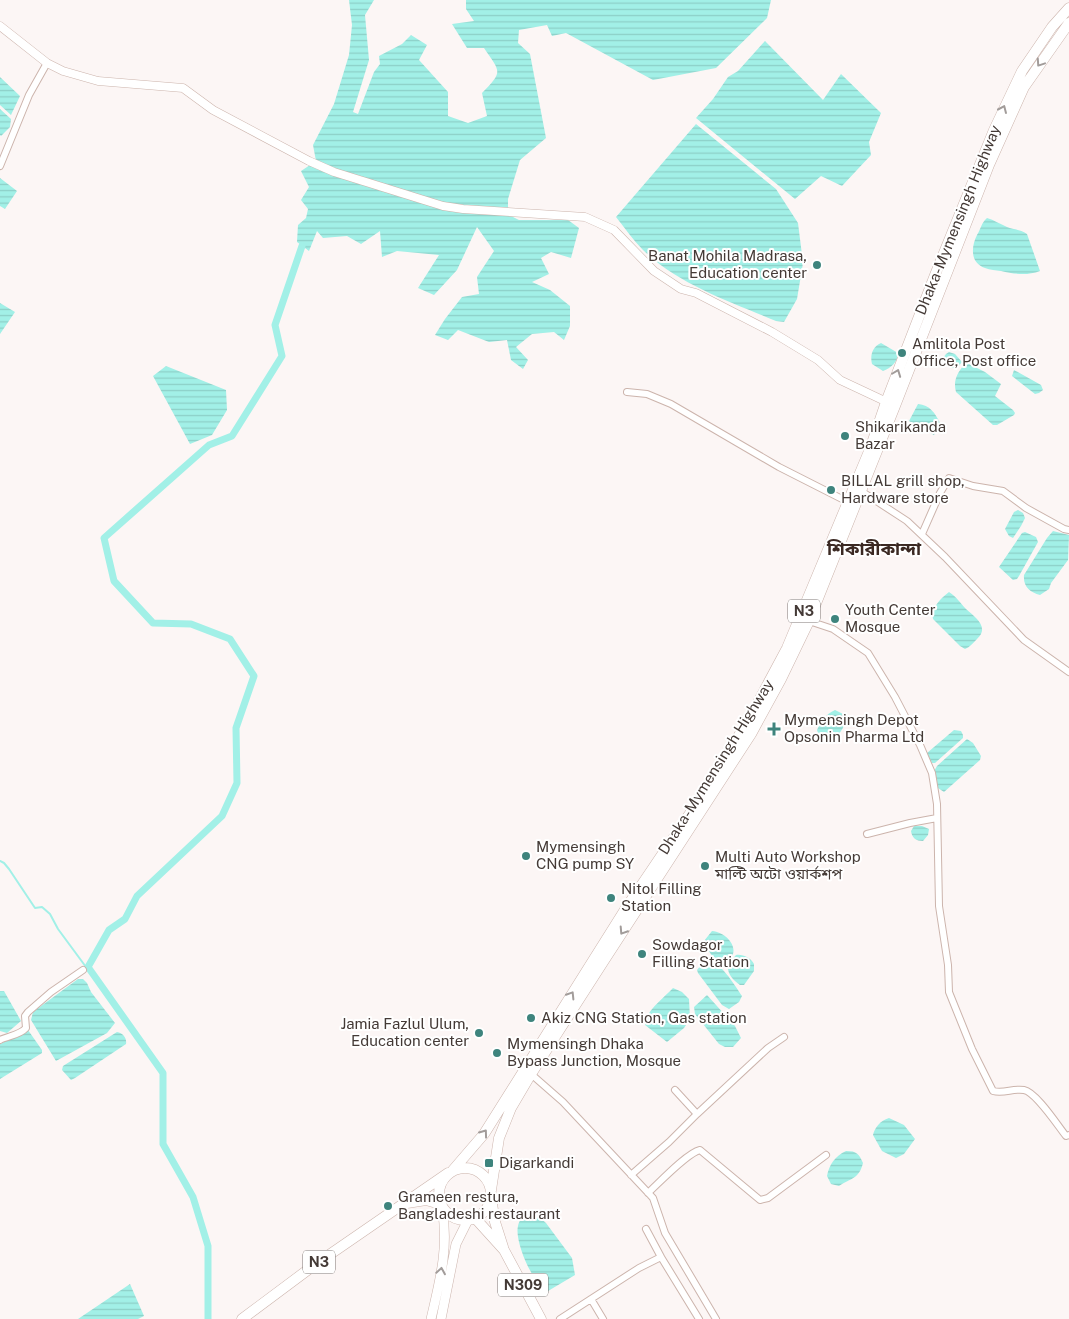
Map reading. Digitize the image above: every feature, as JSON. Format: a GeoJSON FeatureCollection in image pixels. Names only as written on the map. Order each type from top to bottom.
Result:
{"type":"FeatureCollection","features":[{"type":"Feature","properties":{"kind":"highway","name":"Dhaka-Mymensingh Highway"},"geometry":{"type":"LineString","coordinates":[[491,1193],[499,1138],[511,1108],[531,1074],[751,734],[781,679],[809,620],[861,491],[935,275],[1007,99],[1022,71],[1052,27],[1069,8]]}},
{"type":"Feature","properties":{"kind":"highway","name":"Dhaka-Mymensingh Highway"},"geometry":{"type":"LineString","coordinates":[[450,1171],[484,1134],[506,1101],[607,938],[697,803],[748,721],[795,632],[870,449],[920,340],[1001,139],[1024,87],[1069,23]]}},
{"type":"Feature","properties":{"kind":"highway"},"geometry":{"type":"LineString","coordinates":[[450,1171],[469,1168],[477,1170],[484,1175],[491,1193]]}},
{"type":"Feature","properties":{"kind":"highway","name":"N3"},"geometry":{"type":"LineString","coordinates":[[441,1206],[438,1198],[440,1184],[450,1171]]}},
{"type":"Feature","properties":{"kind":"highway","name":"N3"},"geometry":{"type":"LineString","coordinates":[[242,1319],[313,1266],[450,1171]]}},
{"type":"Feature","properties":{"kind":"highway","name":"N3"},"geometry":{"type":"LineString","coordinates":[[398,1207],[419,1200],[426,1200],[441,1206],[456,1219],[472,1219],[486,1210],[491,1193]]}},
{"type":"Feature","properties":{"kind":"highway","name":"N309"},"geometry":{"type":"LineString","coordinates":[[491,1193],[495,1222],[504,1250],[541,1319]]}},
{"type":"Feature","properties":{"kind":"highway","name":"N309"},"geometry":{"type":"LineString","coordinates":[[472,1219],[504,1250]]}},
{"type":"Feature","properties":{"kind":"main road"},"geometry":{"type":"LineString","coordinates":[[431,1319],[440,1282],[446,1240],[441,1206]]}},
{"type":"Feature","properties":{"kind":"main road"},"geometry":{"type":"LineString","coordinates":[[441,1319],[456,1244],[472,1219]]}},
{"type":"Feature","properties":{"kind":"street"},"geometry":{"type":"LineString","coordinates":[[0,26],[47,63],[62,71],[98,81],[183,88],[213,110],[309,161],[334,172],[443,206],[585,217],[614,230],[654,272],[681,289],[696,293],[772,332],[818,360],[840,380],[891,404]]}},
{"type":"Feature","properties":{"kind":"street"},"geometry":{"type":"LineString","coordinates":[[0,166],[29,95],[47,63]]}},
{"type":"Feature","properties":{"kind":"street"},"geometry":{"type":"LineString","coordinates":[[627,392],[647,394],[671,404],[787,472],[848,502]]}},
{"type":"Feature","properties":{"kind":"street"},"geometry":{"type":"LineString","coordinates":[[922,534],[940,493],[949,478],[974,486],[1003,491],[1026,508],[1069,530]]}},
{"type":"Feature","properties":{"kind":"street"},"geometry":{"type":"LineString","coordinates":[[861,491],[907,520],[1024,640],[1069,672]]}},
{"type":"Feature","properties":{"kind":"street"},"geometry":{"type":"LineString","coordinates":[[809,620],[833,630],[868,653],[895,697],[932,773],[937,804],[939,906],[948,965],[949,992],[972,1049],[993,1091],[1001,1093],[1018,1089],[1030,1092],[1066,1136],[1069,1135]]}},
{"type":"Feature","properties":{"kind":"street"},"geometry":{"type":"LineString","coordinates":[[868,834],[937,818]]}},
{"type":"Feature","properties":{"kind":"street"},"geometry":{"type":"LineString","coordinates":[[0,1040],[13,1034],[21,1033],[26,1028],[28,1012],[51,992],[83,970]]}},
{"type":"Feature","properties":{"kind":"street"},"geometry":{"type":"LineString","coordinates":[[631,1175],[669,1142],[768,1048],[784,1037]]}},
{"type":"Feature","properties":{"kind":"street"},"geometry":{"type":"LineString","coordinates":[[531,1074],[563,1102],[653,1198],[665,1233],[716,1319]]}},
{"type":"Feature","properties":{"kind":"street"},"geometry":{"type":"LineString","coordinates":[[675,1090],[697,1114]]}},
{"type":"Feature","properties":{"kind":"street"},"geometry":{"type":"LineString","coordinates":[[648,1193],[696,1151],[700,1150],[760,1200],[768,1198],[826,1155]]}},
{"type":"Feature","properties":{"kind":"street"},"geometry":{"type":"LineString","coordinates":[[646,1229],[660,1257],[700,1319]]}},
{"type":"Feature","properties":{"kind":"street"},"geometry":{"type":"LineString","coordinates":[[560,1319],[639,1268],[660,1257]]}},
{"type":"Feature","properties":{"kind":"street"},"geometry":{"type":"LineString","coordinates":[[591,1299],[603,1319]]}},
{"type":"Feature","properties":{"kind":"water"},"geometry":{"type":"Polygon","coordinates":[[[349,0],[374,0],[365,15],[369,60],[353,112],[358,114],[374,72],[380,64],[379,56],[402,44],[411,35],[427,45],[419,60],[448,92],[448,116],[468,123],[487,116],[482,93],[494,80],[497,72],[494,62],[484,48],[467,48],[452,24],[474,21],[466,9],[466,0],[771,0],[767,18],[716,68],[653,80],[566,33],[552,36],[547,25],[519,30],[518,43],[530,54],[546,138],[520,160],[508,199],[508,210],[513,217],[519,220],[568,220],[579,228],[571,258],[551,252],[541,258],[549,274],[532,282],[550,290],[570,306],[570,326],[564,340],[554,332],[532,334],[516,347],[528,360],[523,369],[511,360],[507,340],[489,342],[458,330],[448,340],[435,335],[462,297],[479,294],[477,277],[494,251],[477,227],[457,270],[434,295],[418,288],[439,255],[397,251],[382,257],[380,231],[361,244],[347,236],[323,238],[317,231],[309,251],[297,242],[298,225],[306,218],[308,209],[301,200],[309,187],[301,171],[316,161],[313,145],[334,104],[349,55],[352,25],[349,0]]]}},
{"type":"Feature","properties":{"kind":"water"},"geometry":{"type":"Polygon","coordinates":[[[765,41],[823,100],[841,74],[881,113],[869,142],[871,155],[842,186],[821,176],[795,199],[696,118],[713,99],[728,77],[738,71],[765,41]]]}},
{"type":"Feature","properties":{"kind":"water"},"geometry":{"type":"Polygon","coordinates":[[[0,77],[20,96],[11,115],[0,105],[0,77]]]}},
{"type":"Feature","properties":{"kind":"water"},"geometry":{"type":"Polygon","coordinates":[[[0,109],[11,119],[10,127],[1,136],[0,135],[0,109]]]}},
{"type":"Feature","properties":{"kind":"water"},"geometry":{"type":"Polygon","coordinates":[[[696,124],[776,189],[798,223],[803,263],[797,299],[784,322],[776,321],[706,292],[673,273],[643,250],[616,217],[696,124]]]}},
{"type":"Feature","properties":{"kind":"water"},"geometry":{"type":"Polygon","coordinates":[[[0,178],[17,191],[5,209],[0,206],[0,178]]]}},
{"type":"Feature","properties":{"kind":"water"},"geometry":{"type":"Polygon","coordinates":[[[987,218],[1027,234],[1040,271],[1030,274],[1016,274],[980,266],[974,259],[973,249],[982,224],[987,218]]]}},
{"type":"Feature","properties":{"kind":"water"},"geometry":{"type":"Polygon","coordinates":[[[0,303],[15,312],[0,334],[0,303]]]}},
{"type":"Feature","properties":{"kind":"water"},"geometry":{"type":"Polygon","coordinates":[[[881,343],[898,353],[894,364],[883,371],[872,364],[871,361],[874,349],[881,343]]]}},
{"type":"Feature","properties":{"kind":"water"},"geometry":{"type":"Polygon","coordinates":[[[949,352],[955,354],[962,362],[957,368],[952,368],[943,358],[949,352]]]}},
{"type":"Feature","properties":{"kind":"water"},"geometry":{"type":"Polygon","coordinates":[[[969,364],[985,372],[1001,384],[995,396],[1013,410],[1014,415],[997,425],[993,425],[956,392],[955,381],[958,374],[964,365],[969,364]]]}},
{"type":"Feature","properties":{"kind":"water"},"geometry":{"type":"Polygon","coordinates":[[[166,366],[226,390],[227,410],[212,435],[190,444],[153,376],[166,366]]]}},
{"type":"Feature","properties":{"kind":"water"},"geometry":{"type":"Polygon","coordinates":[[[1014,370],[1041,385],[1043,390],[1035,394],[1012,376],[1014,370]]]}},
{"type":"Feature","properties":{"kind":"water"},"geometry":{"type":"Polygon","coordinates":[[[918,404],[932,410],[940,423],[934,435],[909,421],[918,404]]]}},
{"type":"Feature","properties":{"kind":"water"},"geometry":{"type":"Polygon","coordinates":[[[1018,510],[1023,513],[1025,518],[1013,538],[1009,536],[1005,529],[1014,512],[1018,510]]]}},
{"type":"Feature","properties":{"kind":"water"},"geometry":{"type":"Polygon","coordinates":[[[1053,531],[1069,535],[1068,560],[1051,583],[1049,589],[1040,595],[1028,588],[1024,575],[1053,531]]]}},
{"type":"Feature","properties":{"kind":"water"},"geometry":{"type":"Polygon","coordinates":[[[1025,532],[1036,537],[1038,542],[1019,576],[1013,580],[999,567],[1022,533],[1025,532]]]}},
{"type":"Feature","properties":{"kind":"water"},"geometry":{"type":"Polygon","coordinates":[[[949,592],[982,626],[981,635],[965,649],[933,619],[935,607],[949,592]]]}},
{"type":"Feature","properties":{"kind":"water"},"geometry":{"type":"Polygon","coordinates":[[[835,710],[843,714],[846,722],[833,739],[825,741],[819,736],[817,730],[824,718],[835,710]]]}},
{"type":"Feature","properties":{"kind":"water"},"geometry":{"type":"Polygon","coordinates":[[[954,730],[961,731],[963,738],[935,763],[932,763],[927,753],[954,730]]]}},
{"type":"Feature","properties":{"kind":"water"},"geometry":{"type":"Polygon","coordinates":[[[967,739],[973,743],[981,756],[980,760],[944,792],[938,788],[933,773],[937,766],[967,739]]]}},
{"type":"Feature","properties":{"kind":"water"},"geometry":{"type":"Polygon","coordinates":[[[914,826],[922,826],[929,829],[928,835],[923,841],[916,840],[912,836],[911,831],[914,826]]]}},
{"type":"Feature","properties":{"kind":"water"},"geometry":{"type":"Polygon","coordinates":[[[712,931],[724,936],[732,944],[733,955],[723,964],[711,954],[704,941],[712,931]]]}},
{"type":"Feature","properties":{"kind":"water"},"geometry":{"type":"Polygon","coordinates":[[[736,955],[746,957],[754,964],[754,971],[744,985],[740,985],[735,981],[728,971],[728,964],[736,955]]]}},
{"type":"Feature","properties":{"kind":"water"},"geometry":{"type":"Polygon","coordinates":[[[706,959],[722,969],[742,996],[739,1002],[729,1009],[722,1005],[698,973],[697,970],[706,959]]]}},
{"type":"Feature","properties":{"kind":"water"},"geometry":{"type":"Polygon","coordinates":[[[78,979],[83,979],[87,983],[91,992],[115,1023],[107,1033],[56,1061],[31,1020],[33,1012],[78,979]]]}},
{"type":"Feature","properties":{"kind":"water"},"geometry":{"type":"Polygon","coordinates":[[[673,988],[682,992],[689,999],[690,1019],[684,1028],[667,1042],[645,1025],[651,1010],[673,988]]]}},
{"type":"Feature","properties":{"kind":"water"},"geometry":{"type":"Polygon","coordinates":[[[0,991],[4,991],[21,1021],[7,1033],[0,1031],[0,991]]]}},
{"type":"Feature","properties":{"kind":"water"},"geometry":{"type":"Polygon","coordinates":[[[707,995],[735,1026],[741,1038],[733,1047],[725,1047],[719,1044],[695,1014],[694,1007],[707,995]]]}},
{"type":"Feature","properties":{"kind":"water"},"geometry":{"type":"Polygon","coordinates":[[[28,1030],[42,1050],[42,1053],[0,1079],[0,1044],[28,1030]]]}},
{"type":"Feature","properties":{"kind":"water"},"geometry":{"type":"Polygon","coordinates":[[[117,1032],[124,1036],[126,1044],[71,1080],[62,1070],[63,1066],[117,1032]]]}},
{"type":"Feature","properties":{"kind":"water"},"geometry":{"type":"Polygon","coordinates":[[[889,1118],[904,1125],[915,1139],[904,1154],[896,1158],[882,1151],[873,1135],[878,1125],[889,1118]]]}},
{"type":"Feature","properties":{"kind":"water"},"geometry":{"type":"Polygon","coordinates":[[[846,1151],[855,1152],[859,1155],[863,1163],[861,1168],[854,1178],[839,1186],[831,1184],[827,1176],[829,1168],[836,1158],[846,1151]]]}},
{"type":"Feature","properties":{"kind":"water"},"geometry":{"type":"Polygon","coordinates":[[[528,1214],[538,1216],[546,1223],[572,1258],[575,1275],[548,1291],[543,1288],[531,1273],[519,1242],[519,1224],[528,1214]]]}},
{"type":"Feature","properties":{"kind":"water"},"geometry":{"type":"Polygon","coordinates":[[[130,1284],[144,1316],[138,1319],[78,1319],[130,1284]]]}},
{"type":"Feature","properties":{"kind":"waterway"},"geometry":{"type":"LineString","coordinates":[[208,1319],[208,1246],[193,1197],[163,1144],[163,1073],[88,967],[109,930],[125,919],[137,896],[222,816],[237,783],[236,728],[254,676],[230,639],[191,624],[153,623],[114,581],[104,538],[209,445],[232,436],[282,356],[275,325],[302,246]]}},
{"type":"Feature","properties":{"kind":"waterway"},"geometry":{"type":"LineString","coordinates":[[0,861],[9,869],[35,908],[42,907],[50,914],[58,929],[86,967],[88,967]]}},
{"type":"Feature","properties":{"kind":"place","name":"Banat Mohila Madrasa, Education center"},"geometry":{"type":"Point","coordinates":[817,265]}},
{"type":"Feature","properties":{"kind":"place","name":"Amlitola Post Office, Post office"},"geometry":{"type":"Point","coordinates":[902,353]}},
{"type":"Feature","properties":{"kind":"place","name":"Shikarikanda Bazar"},"geometry":{"type":"Point","coordinates":[845,436]}},
{"type":"Feature","properties":{"kind":"place","name":"BILLAL grill shop, Hardware store"},"geometry":{"type":"Point","coordinates":[831,490]}},
{"type":"Feature","properties":{"kind":"place","name":"Youth Center Mosque"},"geometry":{"type":"Point","coordinates":[835,619]}},
{"type":"Feature","properties":{"kind":"place","name":"Mymensingh Depot Opsonin Pharma Ltd"},"geometry":{"type":"Point","coordinates":[774,729]}},
{"type":"Feature","properties":{"kind":"place","name":"Mymensingh CNG pump SY"},"geometry":{"type":"Point","coordinates":[526,856]}},
{"type":"Feature","properties":{"kind":"place","name":"Multi Auto Workshop মাল্টি অটো ওয়ার্কশপ"},"geometry":{"type":"Point","coordinates":[705,866]}},
{"type":"Feature","properties":{"kind":"place","name":"Nitol Filling Station"},"geometry":{"type":"Point","coordinates":[611,898]}},
{"type":"Feature","properties":{"kind":"place","name":"Sowdagor Filling Station"},"geometry":{"type":"Point","coordinates":[642,954]}},
{"type":"Feature","properties":{"kind":"place","name":"Akiz CNG Station, Gas station"},"geometry":{"type":"Point","coordinates":[531,1018]}},
{"type":"Feature","properties":{"kind":"place","name":"Jamia Fazlul Ulum, Education center"},"geometry":{"type":"Point","coordinates":[479,1033]}},
{"type":"Feature","properties":{"kind":"place","name":"Mymensingh Dhaka Bypass Junction, Mosque"},"geometry":{"type":"Point","coordinates":[497,1053]}},
{"type":"Feature","properties":{"kind":"place","name":"Digarkandi"},"geometry":{"type":"Point","coordinates":[489,1163]}},
{"type":"Feature","properties":{"kind":"place","name":"Grameen restura, Bangladeshi restaurant"},"geometry":{"type":"Point","coordinates":[388,1206]}},
{"type":"Feature","properties":{"kind":"district","name":"শিকারীকান্দা"},"geometry":{"type":"Point","coordinates":[874,549]}}]}
